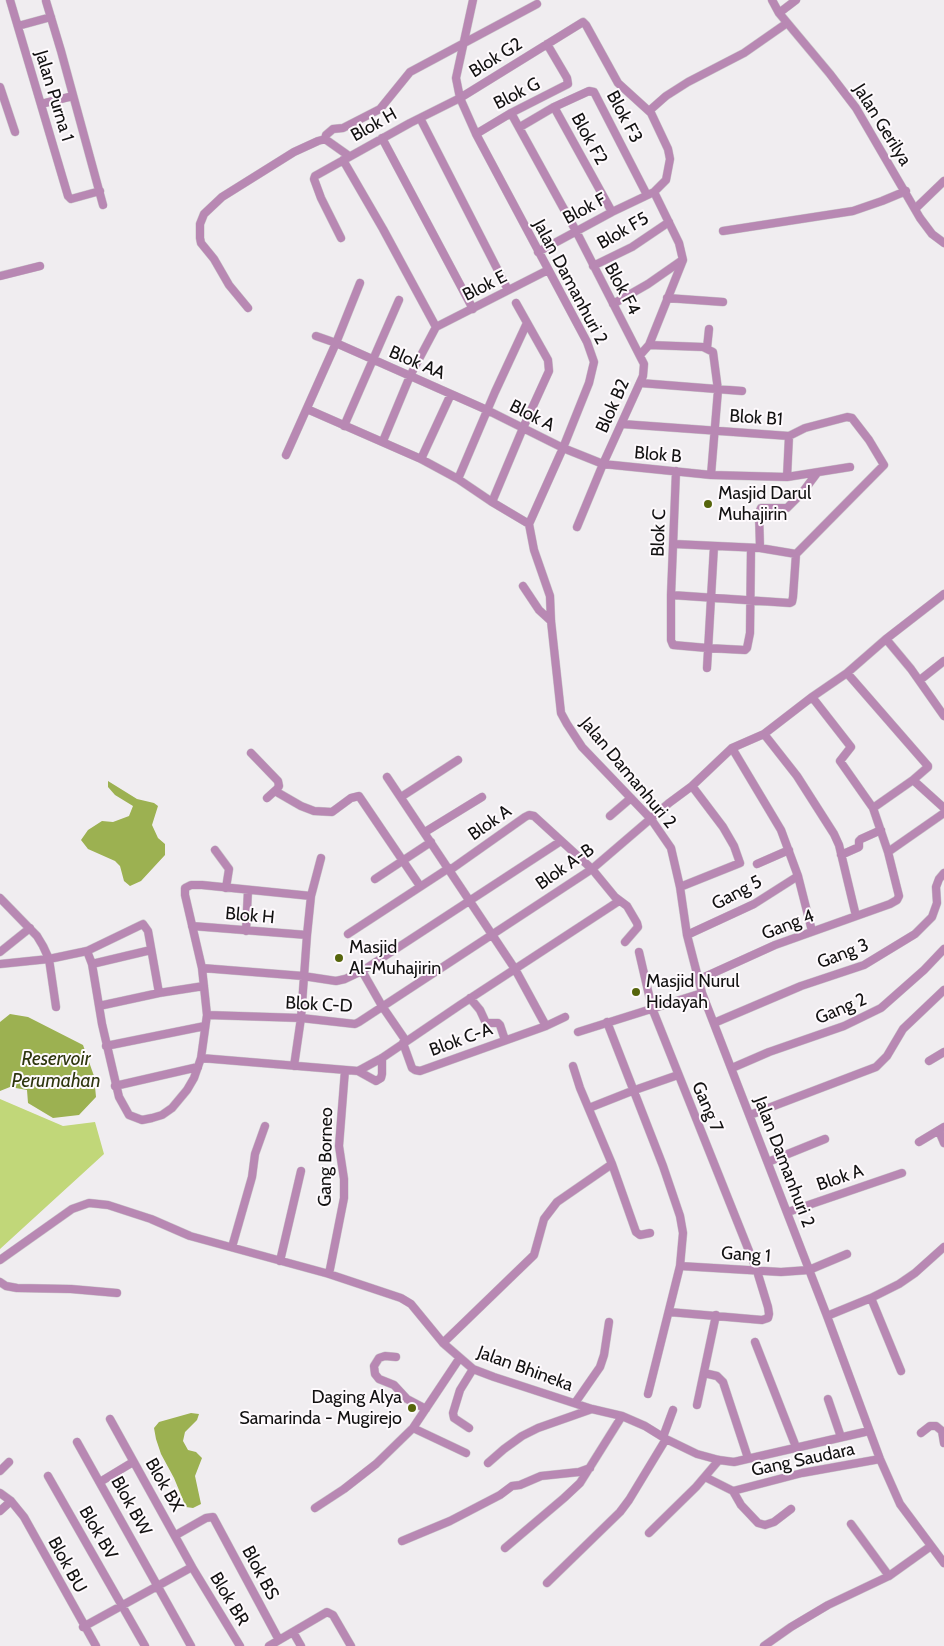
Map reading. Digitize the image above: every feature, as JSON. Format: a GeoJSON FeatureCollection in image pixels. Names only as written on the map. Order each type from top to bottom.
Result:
{"type":"FeatureCollection","features":[{"type":"Feature","properties":{"kind":"street","name":"Jalan Purna 1"},"geometry":{"type":"LineString","coordinates":[[10,0],[68,196],[71,199],[100,191]]}},
{"type":"Feature","properties":{"kind":"street","name":"Jalan Damanhuri 2"},"geometry":{"type":"LineString","coordinates":[[473,0],[456,78],[460,98],[476,134],[588,342],[594,362],[589,383],[563,448],[529,524],[534,550],[550,596],[558,692],[562,713],[570,730],[582,747],[650,819],[671,848],[688,935],[702,993],[828,1316],[880,1459],[900,1504],[944,1562]]}},
{"type":"Feature","properties":{"kind":"street","name":"Jalan Gerilya"},"geometry":{"type":"LineString","coordinates":[[772,0],[779,13],[856,108],[932,234],[944,243]]}},
{"type":"Feature","properties":{"kind":"street"},"geometry":{"type":"LineString","coordinates":[[779,13],[796,0]]}},
{"type":"Feature","properties":{"kind":"street"},"geometry":{"type":"LineString","coordinates":[[46,1],[103,206]]}},
{"type":"Feature","properties":{"kind":"street"},"geometry":{"type":"LineString","coordinates":[[248,308],[229,285],[214,259],[200,241],[200,224],[203,216],[222,197],[294,152],[325,139],[326,135],[333,129],[343,128],[378,111],[410,72],[537,4]]}},
{"type":"Feature","properties":{"kind":"street"},"geometry":{"type":"LineString","coordinates":[[18,26],[51,18]]}},
{"type":"Feature","properties":{"kind":"street","name":"Blok G2"},"geometry":{"type":"LineString","coordinates":[[460,98],[580,23],[585,22],[618,83],[649,111]]}},
{"type":"Feature","properties":{"kind":"street"},"geometry":{"type":"LineString","coordinates":[[641,358],[649,344],[683,260],[682,249],[669,222],[650,193],[666,180],[670,154],[656,120],[649,111],[666,96],[688,82],[744,53],[788,24]]}},
{"type":"Feature","properties":{"kind":"street","name":"Blok G"},"geometry":{"type":"LineString","coordinates":[[476,134],[512,112],[568,84],[567,78],[547,44]]}},
{"type":"Feature","properties":{"kind":"street"},"geometry":{"type":"LineString","coordinates":[[0,87],[15,132]]}},
{"type":"Feature","properties":{"kind":"street","name":"Blok F3"},"geometry":{"type":"LineString","coordinates":[[554,107],[589,92],[594,92],[650,193]]}},
{"type":"Feature","properties":{"kind":"street"},"geometry":{"type":"LineString","coordinates":[[41,104],[73,96]]}},
{"type":"Feature","properties":{"kind":"street","name":"Blok H"},"geometry":{"type":"LineString","coordinates":[[341,238],[316,187],[315,176],[382,138],[460,98]]}},
{"type":"Feature","properties":{"kind":"street"},"geometry":{"type":"LineString","coordinates":[[520,127],[554,107]]}},
{"type":"Feature","properties":{"kind":"street","name":"Blok F2"},"geometry":{"type":"LineString","coordinates":[[554,107],[612,212]]}},
{"type":"Feature","properties":{"kind":"street","name":"Blok F4"},"geometry":{"type":"LineString","coordinates":[[512,112],[641,358]]}},
{"type":"Feature","properties":{"kind":"street"},"geometry":{"type":"LineString","coordinates":[[420,118],[508,290]]}},
{"type":"Feature","properties":{"kind":"street"},"geometry":{"type":"LineString","coordinates":[[382,138],[474,309]]}},
{"type":"Feature","properties":{"kind":"street"},"geometry":{"type":"LineString","coordinates":[[325,139],[346,158],[436,327],[410,376],[383,441]]}},
{"type":"Feature","properties":{"kind":"street"},"geometry":{"type":"LineString","coordinates":[[916,208],[944,181]]}},
{"type":"Feature","properties":{"kind":"street"},"geometry":{"type":"LineString","coordinates":[[723,231],[853,210],[906,191]]}},
{"type":"Feature","properties":{"kind":"street","name":"Blok F"},"geometry":{"type":"LineString","coordinates":[[538,252],[650,193]]}},
{"type":"Feature","properties":{"kind":"street","name":"Blok F5"},"geometry":{"type":"LineString","coordinates":[[592,266],[632,247],[669,222]]}},
{"type":"Feature","properties":{"kind":"street"},"geometry":{"type":"LineString","coordinates":[[613,304],[648,284],[683,260]]}},
{"type":"Feature","properties":{"kind":"street"},"geometry":{"type":"LineString","coordinates":[[0,276],[40,266]]}},
{"type":"Feature","properties":{"kind":"street","name":"Blok E"},"geometry":{"type":"LineString","coordinates":[[436,327],[548,270]]}},
{"type":"Feature","properties":{"kind":"street"},"geometry":{"type":"LineString","coordinates":[[286,455],[336,343],[360,283]]}},
{"type":"Feature","properties":{"kind":"street"},"geometry":{"type":"LineString","coordinates":[[667,298],[723,302]]}},
{"type":"Feature","properties":{"kind":"street","name":"Blok AA"},"geometry":{"type":"LineString","coordinates":[[344,426],[399,300]]}},
{"type":"Feature","properties":{"kind":"street"},"geometry":{"type":"LineString","coordinates":[[492,502],[549,372],[548,360],[516,303]]}},
{"type":"Feature","properties":{"kind":"street"},"geometry":{"type":"LineString","coordinates":[[487,410],[527,323]]}},
{"type":"Feature","properties":{"kind":"street"},"geometry":{"type":"LineString","coordinates":[[707,348],[709,329]]}},
{"type":"Feature","properties":{"kind":"street","name":"Blok AA"},"geometry":{"type":"LineString","coordinates":[[316,336],[336,343],[450,394]]}},
{"type":"Feature","properties":{"kind":"street"},"geometry":{"type":"LineString","coordinates":[[649,344],[707,348],[714,354],[718,390],[711,475],[787,477],[850,467]]}},
{"type":"Feature","properties":{"kind":"street","name":"Blok B2"},"geometry":{"type":"LineString","coordinates":[[577,527],[640,383],[644,370],[641,358]]}},
{"type":"Feature","properties":{"kind":"street"},"geometry":{"type":"LineString","coordinates":[[640,383],[742,391]]}},
{"type":"Feature","properties":{"kind":"street"},"geometry":{"type":"LineString","coordinates":[[422,459],[450,394]]}},
{"type":"Feature","properties":{"kind":"street","name":"Blok A"},"geometry":{"type":"LineString","coordinates":[[450,394],[487,410],[563,448],[603,464]]}},
{"type":"Feature","properties":{"kind":"street"},"geometry":{"type":"LineString","coordinates":[[307,409],[422,459],[458,479],[529,524]]}},
{"type":"Feature","properties":{"kind":"street","name":"Blok A"},"geometry":{"type":"LineString","coordinates":[[458,479],[487,410]]}},
{"type":"Feature","properties":{"kind":"street","name":"Blok B1"},"geometry":{"type":"LineString","coordinates":[[622,424],[789,436],[804,428],[847,417],[852,418],[883,461],[882,466],[796,554]]}},
{"type":"Feature","properties":{"kind":"street"},"geometry":{"type":"LineString","coordinates":[[787,477],[789,436]]}},
{"type":"Feature","properties":{"kind":"street","name":"Blok B"},"geometry":{"type":"LineString","coordinates":[[603,464],[711,475]]}},
{"type":"Feature","properties":{"kind":"street","name":"Blok C"},"geometry":{"type":"LineString","coordinates":[[676,472],[671,595],[672,643],[676,646],[707,648]]}},
{"type":"Feature","properties":{"kind":"street"},"geometry":{"type":"LineString","coordinates":[[707,648],[742,650],[746,648],[750,633],[750,600],[761,508],[787,508],[802,493],[817,473]]}},
{"type":"Feature","properties":{"kind":"street"},"geometry":{"type":"LineString","coordinates":[[671,595],[792,602],[796,554],[756,548],[674,544]]}},
{"type":"Feature","properties":{"kind":"street"},"geometry":{"type":"LineString","coordinates":[[707,668],[714,546]]}},
{"type":"Feature","properties":{"kind":"street"},"geometry":{"type":"LineString","coordinates":[[523,586],[539,610],[551,621]]}},
{"type":"Feature","properties":{"kind":"street","name":"Blok A-B"},"geometry":{"type":"LineString","coordinates":[[492,934],[592,869],[692,786],[732,748],[764,734],[847,673],[886,639],[944,594]]}},
{"type":"Feature","properties":{"kind":"street"},"geometry":{"type":"LineString","coordinates":[[886,639],[920,680],[944,716]]}},
{"type":"Feature","properties":{"kind":"street"},"geometry":{"type":"LineString","coordinates":[[920,680],[944,661]]}},
{"type":"Feature","properties":{"kind":"street"},"geometry":{"type":"LineString","coordinates":[[847,673],[928,766],[913,780],[873,808]]}},
{"type":"Feature","properties":{"kind":"street"},"geometry":{"type":"LineString","coordinates":[[812,697],[850,744],[849,752],[840,761],[873,808],[888,852],[944,814]]}},
{"type":"Feature","properties":{"kind":"street"},"geometry":{"type":"LineString","coordinates":[[764,734],[797,776],[834,834],[841,854],[856,916]]}},
{"type":"Feature","properties":{"kind":"street"},"geometry":{"type":"LineString","coordinates":[[732,748],[776,818],[798,876],[812,931]]}},
{"type":"Feature","properties":{"kind":"street"},"geometry":{"type":"LineString","coordinates":[[251,753],[278,781],[279,786],[267,798]]}},
{"type":"Feature","properties":{"kind":"street"},"geometry":{"type":"LineString","coordinates":[[401,797],[458,760]]}},
{"type":"Feature","properties":{"kind":"street"},"geometry":{"type":"LineString","coordinates":[[387,777],[515,969],[537,1006],[546,1026]]}},
{"type":"Feature","properties":{"kind":"street"},"geometry":{"type":"LineString","coordinates":[[913,780],[944,808]]}},
{"type":"Feature","properties":{"kind":"street"},"geometry":{"type":"LineString","coordinates":[[680,887],[740,863],[734,846],[717,819],[692,786]]}},
{"type":"Feature","properties":{"kind":"street"},"geometry":{"type":"LineString","coordinates":[[275,791],[314,811],[332,812],[351,798],[359,796],[420,886]]}},
{"type":"Feature","properties":{"kind":"street"},"geometry":{"type":"LineString","coordinates":[[424,832],[482,797]]}},
{"type":"Feature","properties":{"kind":"street"},"geometry":{"type":"LineString","coordinates":[[610,816],[631,798]]}},
{"type":"Feature","properties":{"kind":"street","name":"Blok A"},"geometry":{"type":"LineString","coordinates":[[449,869],[529,815],[536,818],[560,842],[592,869],[618,901],[627,906],[638,927],[625,942]]}},
{"type":"Feature","properties":{"kind":"street"},"geometry":{"type":"LineString","coordinates":[[841,854],[859,848],[859,841],[861,839],[881,830]]}},
{"type":"Feature","properties":{"kind":"street"},"geometry":{"type":"LineString","coordinates":[[375,879],[431,842]]}},
{"type":"Feature","properties":{"kind":"street"},"geometry":{"type":"LineString","coordinates":[[202,968],[303,976],[336,981],[352,976],[560,842]]}},
{"type":"Feature","properties":{"kind":"street"},"geometry":{"type":"LineString","coordinates":[[214,850],[228,869],[226,888]]}},
{"type":"Feature","properties":{"kind":"street"},"geometry":{"type":"LineString","coordinates":[[757,864],[789,850]]}},
{"type":"Feature","properties":{"kind":"street","name":"Gang 4"},"geometry":{"type":"LineString","coordinates":[[700,979],[774,945],[897,900],[899,896],[888,852]]}},
{"type":"Feature","properties":{"kind":"street"},"geometry":{"type":"LineString","coordinates":[[294,1066],[301,1018],[306,935],[320,858]]}},
{"type":"Feature","properties":{"kind":"street"},"geometry":{"type":"LineString","coordinates":[[348,934],[449,869]]}},
{"type":"Feature","properties":{"kind":"street","name":"Gang 3"},"geometry":{"type":"LineString","coordinates":[[714,1023],[801,986],[864,965],[915,934],[932,917],[937,903],[936,887],[938,880],[944,874]]}},
{"type":"Feature","properties":{"kind":"street","name":"Gang 5"},"geometry":{"type":"LineString","coordinates":[[688,935],[754,904],[798,876]]}},
{"type":"Feature","properties":{"kind":"street"},"geometry":{"type":"LineString","coordinates":[[87,951],[92,964],[106,1046],[118,1097],[129,1115],[142,1120],[152,1118],[162,1115],[176,1104],[187,1090],[201,1058],[207,1015],[202,968],[185,894],[186,888],[197,884],[312,896]]}},
{"type":"Feature","properties":{"kind":"street"},"geometry":{"type":"LineString","coordinates":[[246,931],[248,890]]}},
{"type":"Feature","properties":{"kind":"street"},"geometry":{"type":"LineString","coordinates":[[0,898],[30,928],[43,946],[49,959],[56,1007]]}},
{"type":"Feature","properties":{"kind":"street"},"geometry":{"type":"LineString","coordinates":[[201,1058],[358,1070],[382,1058],[618,901]]}},
{"type":"Feature","properties":{"kind":"street"},"geometry":{"type":"LineString","coordinates":[[0,964],[49,959],[87,951],[143,924],[147,928],[159,993]]}},
{"type":"Feature","properties":{"kind":"street","name":"Blok H"},"geometry":{"type":"LineString","coordinates":[[192,926],[306,935]]}},
{"type":"Feature","properties":{"kind":"street"},"geometry":{"type":"LineString","coordinates":[[0,952],[30,928]]}},
{"type":"Feature","properties":{"kind":"street","name":"Blok C-D"},"geometry":{"type":"LineString","coordinates":[[207,1015],[301,1018],[355,1024],[492,934]]}},
{"type":"Feature","properties":{"kind":"street","name":"Gang 2"},"geometry":{"type":"LineString","coordinates":[[732,1068],[769,1052],[844,1026],[881,1008],[924,970],[944,949]]}},
{"type":"Feature","properties":{"kind":"street"},"geometry":{"type":"LineString","coordinates":[[92,964],[151,950]]}},
{"type":"Feature","properties":{"kind":"street","name":"Gang 7"},"geometry":{"type":"LineString","coordinates":[[639,952],[652,1008],[757,1271],[768,1307],[768,1318],[762,1320],[716,1315]]}},
{"type":"Feature","properties":{"kind":"street"},"geometry":{"type":"LineString","coordinates":[[362,971],[404,1042]]}},
{"type":"Feature","properties":{"kind":"street"},"geometry":{"type":"LineString","coordinates":[[99,1006],[159,993],[204,986]]}},
{"type":"Feature","properties":{"kind":"street"},"geometry":{"type":"LineString","coordinates":[[750,1115],[876,1067],[887,1056],[904,1029],[944,990]]}},
{"type":"Feature","properties":{"kind":"street"},"geometry":{"type":"LineString","coordinates":[[578,1032],[702,993]]}},
{"type":"Feature","properties":{"kind":"street"},"geometry":{"type":"LineString","coordinates":[[470,998],[480,1010],[486,1023],[499,1023],[505,1040]]}},
{"type":"Feature","properties":{"kind":"street","name":"Blok C-A"},"geometry":{"type":"LineString","coordinates":[[404,1042],[412,1068],[417,1071],[546,1026],[565,1017]]}},
{"type":"Feature","properties":{"kind":"street"},"geometry":{"type":"LineString","coordinates":[[607,1022],[632,1091],[657,1150],[680,1216],[683,1240],[680,1266],[648,1394]]}},
{"type":"Feature","properties":{"kind":"street"},"geometry":{"type":"LineString","coordinates":[[106,1046],[205,1026]]}},
{"type":"Feature","properties":{"kind":"street"},"geometry":{"type":"LineString","coordinates":[[929,1061],[944,1052]]}},
{"type":"Feature","properties":{"kind":"street"},"geometry":{"type":"LineString","coordinates":[[358,1070],[373,1080],[378,1081],[382,1074],[382,1058]]}},
{"type":"Feature","properties":{"kind":"street"},"geometry":{"type":"LineString","coordinates":[[573,1066],[612,1164],[636,1232],[640,1235],[650,1233]]}},
{"type":"Feature","properties":{"kind":"street"},"geometry":{"type":"LineString","coordinates":[[115,1086],[198,1068]]}},
{"type":"Feature","properties":{"kind":"street","name":"Gang Borneo"},"geometry":{"type":"LineString","coordinates":[[329,1274],[344,1198],[344,1178],[339,1146],[345,1070]]}},
{"type":"Feature","properties":{"kind":"street"},"geometry":{"type":"LineString","coordinates":[[589,1108],[678,1076]]}},
{"type":"Feature","properties":{"kind":"street"},"geometry":{"type":"LineString","coordinates":[[232,1247],[252,1177],[255,1154],[265,1126]]}},
{"type":"Feature","properties":{"kind":"street"},"geometry":{"type":"LineString","coordinates":[[919,1142],[941,1129],[944,1142]]}},
{"type":"Feature","properties":{"kind":"street"},"geometry":{"type":"LineString","coordinates":[[768,1162],[825,1139]]}},
{"type":"Feature","properties":{"kind":"street"},"geometry":{"type":"LineString","coordinates":[[443,1343],[534,1255],[544,1219],[557,1202],[612,1164]]}},
{"type":"Feature","properties":{"kind":"street"},"geometry":{"type":"LineString","coordinates":[[280,1261],[301,1171]]}},
{"type":"Feature","properties":{"kind":"street","name":"Blok A"},"geometry":{"type":"LineString","coordinates":[[788,1212],[902,1173]]}},
{"type":"Feature","properties":{"kind":"street","name":"Jalan Bhineka"},"geometry":{"type":"LineString","coordinates":[[0,1259],[72,1209],[90,1203],[108,1206],[151,1219],[190,1236],[329,1274],[407,1300],[443,1343],[459,1359],[473,1369],[494,1378],[592,1410],[622,1416],[697,1454],[734,1462],[869,1430]]}},
{"type":"Feature","properties":{"kind":"street"},"geometry":{"type":"LineString","coordinates":[[828,1316],[872,1298],[915,1273],[944,1247]]}},
{"type":"Feature","properties":{"kind":"street","name":"Gang 1"},"geometry":{"type":"LineString","coordinates":[[680,1266],[781,1272],[809,1270],[847,1254]]}},
{"type":"Feature","properties":{"kind":"street"},"geometry":{"type":"LineString","coordinates":[[0,1282],[6,1286],[17,1288],[71,1289],[117,1293]]}},
{"type":"Feature","properties":{"kind":"street"},"geometry":{"type":"LineString","coordinates":[[872,1298],[901,1371]]}},
{"type":"Feature","properties":{"kind":"street"},"geometry":{"type":"LineString","coordinates":[[669,1312],[716,1315],[697,1405]]}},
{"type":"Feature","properties":{"kind":"street"},"geometry":{"type":"LineString","coordinates":[[575,1403],[600,1367],[604,1355],[609,1322]]}},
{"type":"Feature","properties":{"kind":"street"},"geometry":{"type":"LineString","coordinates":[[755,1342],[796,1447]]}},
{"type":"Feature","properties":{"kind":"street"},"geometry":{"type":"LineString","coordinates":[[396,1357],[385,1356],[379,1358],[374,1366],[375,1374],[379,1379],[394,1385],[407,1399],[426,1409]]}},
{"type":"Feature","properties":{"kind":"street"},"geometry":{"type":"LineString","coordinates":[[315,1508],[344,1489],[369,1469],[413,1428],[459,1359]]}},
{"type":"Feature","properties":{"kind":"street"},"geometry":{"type":"LineString","coordinates":[[469,1428],[454,1418],[453,1412],[460,1390],[473,1369]]}},
{"type":"Feature","properties":{"kind":"street"},"geometry":{"type":"LineString","coordinates":[[704,1373],[717,1376],[723,1382],[748,1458]]}},
{"type":"Feature","properties":{"kind":"street"},"geometry":{"type":"LineString","coordinates":[[828,1399],[842,1437]]}},
{"type":"Feature","properties":{"kind":"street"},"geometry":{"type":"LineString","coordinates":[[488,1463],[522,1436],[538,1428],[592,1410]]}},
{"type":"Feature","properties":{"kind":"street"},"geometry":{"type":"LineString","coordinates":[[547,1583],[620,1512],[629,1500],[665,1438],[673,1410]]}},
{"type":"Feature","properties":{"kind":"street"},"geometry":{"type":"LineString","coordinates":[[505,1548],[580,1483],[622,1416]]}},
{"type":"Feature","properties":{"kind":"street","name":"Blok BX"},"geometry":{"type":"LineString","coordinates":[[110,1419],[176,1535],[192,1567]]}},
{"type":"Feature","properties":{"kind":"street"},"geometry":{"type":"LineString","coordinates":[[921,1433],[930,1426],[936,1426],[942,1431],[944,1442]]}},
{"type":"Feature","properties":{"kind":"street"},"geometry":{"type":"LineString","coordinates":[[413,1428],[466,1453]]}},
{"type":"Feature","properties":{"kind":"street","name":"Blok BW"},"geometry":{"type":"LineString","coordinates":[[77,1442],[191,1646]]}},
{"type":"Feature","properties":{"kind":"street","name":"Gang Saudara"},"geometry":{"type":"LineString","coordinates":[[733,1491],[802,1473],[880,1459]]}},
{"type":"Feature","properties":{"kind":"street"},"geometry":{"type":"LineString","coordinates":[[649,1533],[705,1477],[719,1460]]}},
{"type":"Feature","properties":{"kind":"street"},"geometry":{"type":"LineString","coordinates":[[0,1471],[9,1462]]}},
{"type":"Feature","properties":{"kind":"street"},"geometry":{"type":"LineString","coordinates":[[100,1482],[133,1462]]}},
{"type":"Feature","properties":{"kind":"street"},"geometry":{"type":"LineString","coordinates":[[402,1541],[459,1516],[500,1495],[512,1486],[520,1485],[541,1476],[579,1472],[590,1468]]}},
{"type":"Feature","properties":{"kind":"street","name":"Blok BV"},"geometry":{"type":"LineString","coordinates":[[48,1476],[145,1646]]}},
{"type":"Feature","properties":{"kind":"street"},"geometry":{"type":"LineString","coordinates":[[705,1477],[733,1491],[741,1505],[758,1523],[765,1525],[774,1522],[791,1509]]}},
{"type":"Feature","properties":{"kind":"street","name":"Blok BU"},"geometry":{"type":"LineString","coordinates":[[0,1493],[11,1501],[24,1517],[83,1627],[96,1646]]}},
{"type":"Feature","properties":{"kind":"street"},"geometry":{"type":"LineString","coordinates":[[0,1511],[11,1501]]}},
{"type":"Feature","properties":{"kind":"street","name":"Blok BS"},"geometry":{"type":"LineString","coordinates":[[176,1535],[209,1517],[213,1517],[279,1640]]}},
{"type":"Feature","properties":{"kind":"street"},"geometry":{"type":"LineString","coordinates":[[850,1524],[889,1576]]}},
{"type":"Feature","properties":{"kind":"street"},"geometry":{"type":"LineString","coordinates":[[764,1646],[828,1605],[889,1576],[931,1546]]}},
{"type":"Feature","properties":{"kind":"street"},"geometry":{"type":"LineString","coordinates":[[83,1627],[192,1567]]}},
{"type":"Feature","properties":{"kind":"street","name":"Blok BR"},"geometry":{"type":"LineString","coordinates":[[192,1567],[240,1646]]}},
{"type":"Feature","properties":{"kind":"street"},"geometry":{"type":"LineString","coordinates":[[269,1646],[326,1612],[330,1612],[351,1646]]}},
{"type":"Feature","properties":{"kind":"street"},"geometry":{"type":"LineString","coordinates":[[294,1632],[301,1646]]}},
{"type":"Feature","properties":{"kind":"shaded area"},"geometry":{"type":"Polygon","coordinates":[[[0,1099],[63,1126],[95,1122],[104,1154],[0,1249],[0,1099]]]}},
{"type":"Feature","properties":{"kind":"water"},"geometry":{"type":"Polygon","coordinates":[[[108,781],[137,799],[154,803],[158,806],[152,825],[158,838],[165,844],[165,855],[141,881],[130,886],[124,881],[120,866],[115,861],[88,849],[81,840],[88,830],[102,821],[113,822],[129,816],[133,806],[115,795],[108,787],[108,781]]]}},
{"type":"Feature","properties":{"kind":"water","name":"Reservoir Perumahan"},"geometry":{"type":"Polygon","coordinates":[[[10,1014],[28,1017],[83,1045],[94,1076],[96,1097],[79,1115],[53,1118],[28,1103],[27,1090],[10,1087],[0,1091],[0,1022],[10,1014]]]}},
{"type":"Feature","properties":{"kind":"water"},"geometry":{"type":"Polygon","coordinates":[[[191,1413],[199,1414],[197,1420],[185,1432],[183,1441],[188,1450],[196,1452],[202,1458],[195,1476],[201,1504],[193,1508],[186,1507],[174,1478],[161,1454],[154,1428],[159,1422],[191,1413]]]}},
{"type":"Feature","properties":{"kind":"place","name":"Masjid Darul Muhajirin"},"geometry":{"type":"Point","coordinates":[708,504]}},
{"type":"Feature","properties":{"kind":"place","name":"Masjid Al-Muhajirin"},"geometry":{"type":"Point","coordinates":[339,958]}},
{"type":"Feature","properties":{"kind":"place","name":"Masjid Nurul Hidayah"},"geometry":{"type":"Point","coordinates":[636,992]}},
{"type":"Feature","properties":{"kind":"place","name":"Daging Alya Samarinda - Mugirejo"},"geometry":{"type":"Point","coordinates":[412,1408]}}]}
